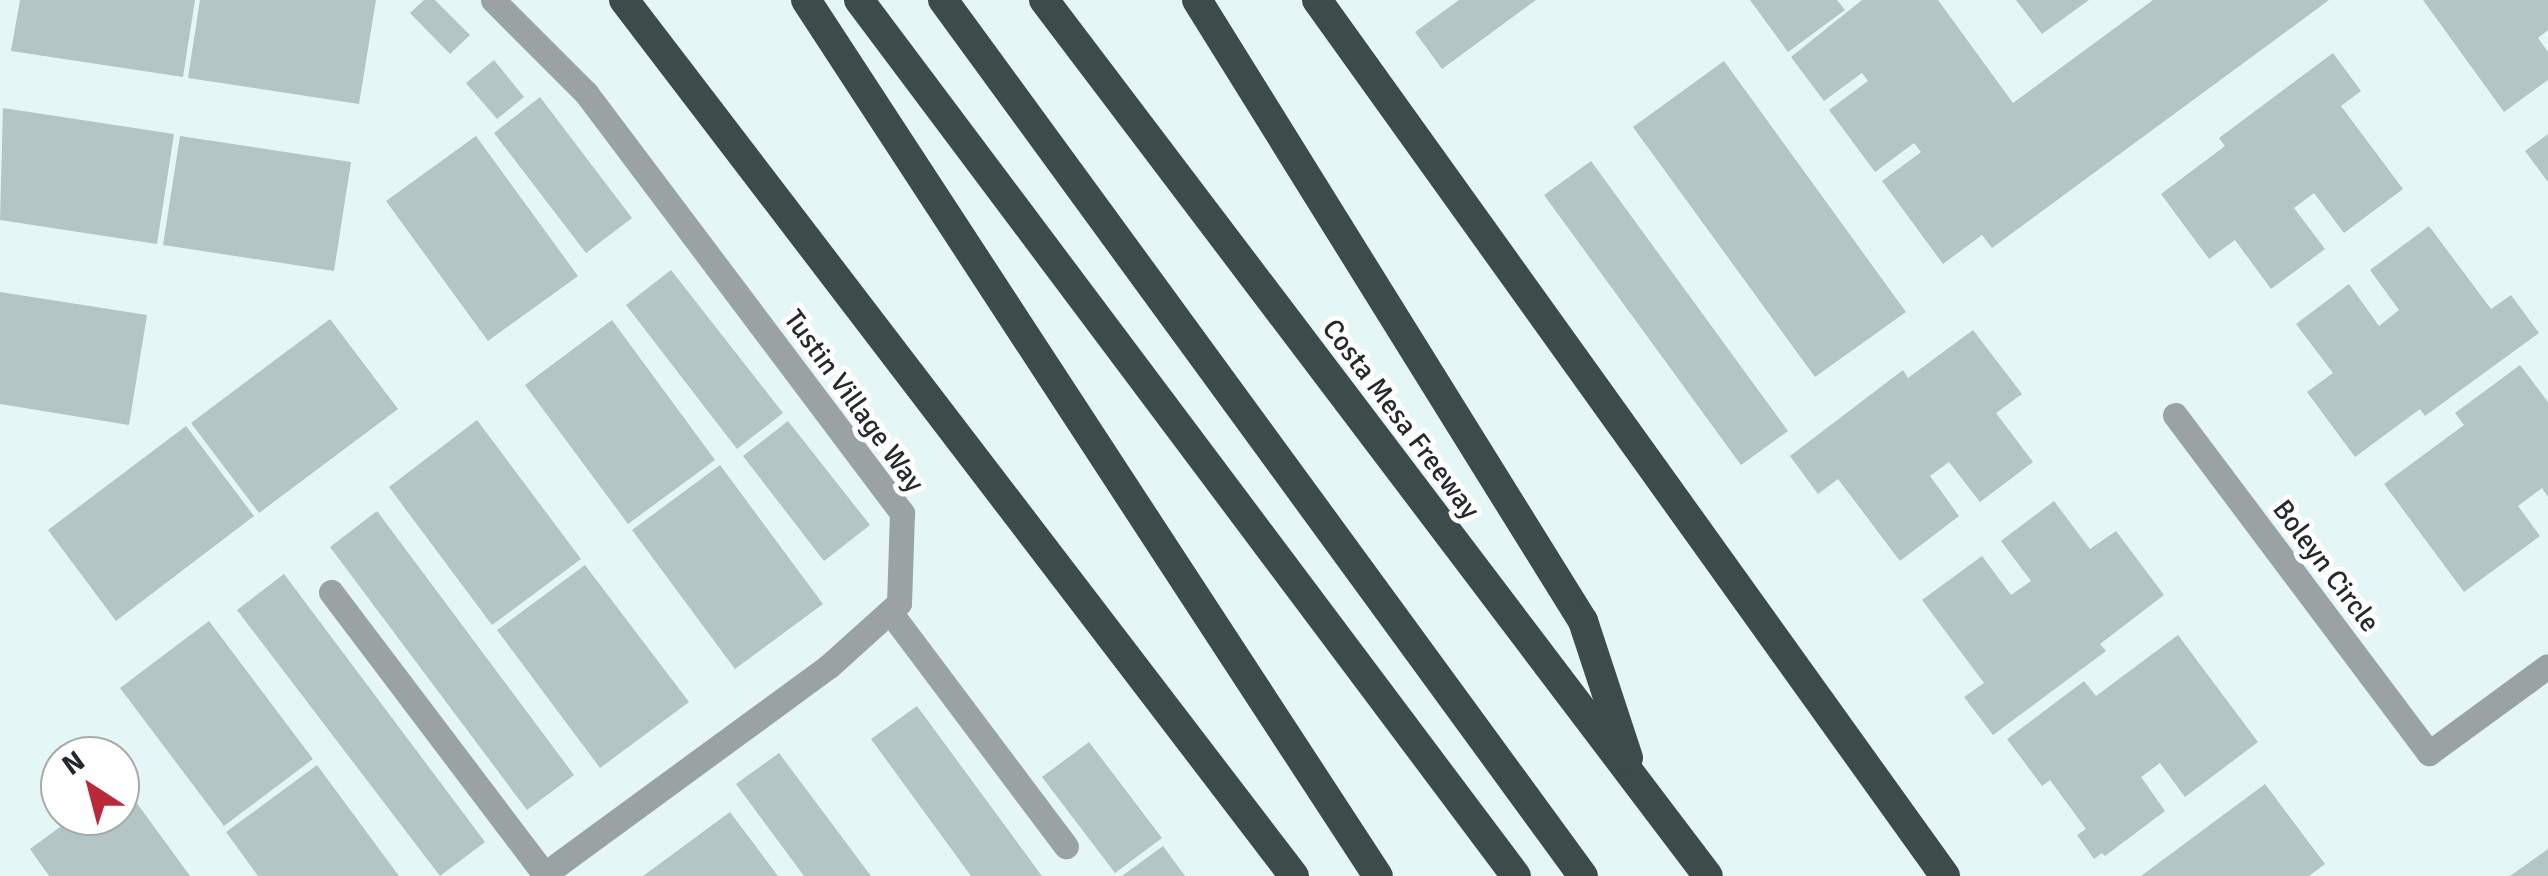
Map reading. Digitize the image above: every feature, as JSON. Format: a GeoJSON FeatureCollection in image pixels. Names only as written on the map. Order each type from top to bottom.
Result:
{"type":"FeatureCollection","features":[{"type":"Feature","properties":{"kind":"highway"},"geometry":{"type":"LineString","coordinates":[[624,0],[1294,876]]}},
{"type":"Feature","properties":{"kind":"highway"},"geometry":{"type":"LineString","coordinates":[[806,0],[1378,876]]}},
{"type":"Feature","properties":{"kind":"highway"},"geometry":{"type":"LineString","coordinates":[[859,0],[1516,876]]}},
{"type":"Feature","properties":{"kind":"highway"},"geometry":{"type":"LineString","coordinates":[[943,0],[1583,876]]}},
{"type":"Feature","properties":{"kind":"highway","name":"Costa Mesa Freeway"},"geometry":{"type":"LineString","coordinates":[[1044,0],[1708,876]]}},
{"type":"Feature","properties":{"kind":"highway"},"geometry":{"type":"LineString","coordinates":[[1197,0],[1583,621],[1637,784]]}},
{"type":"Feature","properties":{"kind":"highway"},"geometry":{"type":"LineString","coordinates":[[1317,0],[1945,876]]}},
{"type":"Feature","properties":{"kind":"street","name":"Tustin Village Way"},"geometry":{"type":"LineString","coordinates":[[494,0],[586,93],[902,513],[899,603],[890,612]]}},
{"type":"Feature","properties":{"kind":"street","name":"Boleyn Circle"},"geometry":{"type":"LineString","coordinates":[[2176,415],[2430,753],[2548,666]]}},
{"type":"Feature","properties":{"kind":"street"},"geometry":{"type":"LineString","coordinates":[[330,592],[543,875],[828,666],[890,612],[1066,846]]}},
{"type":"Feature","properties":{"kind":"building"},"geometry":{"type":"Polygon","coordinates":[[[20,0],[195,0],[183,77],[11,51],[20,0]]]}},
{"type":"Feature","properties":{"kind":"building"},"geometry":{"type":"Polygon","coordinates":[[[200,0],[376,0],[359,104],[188,78],[200,0]]]}},
{"type":"Feature","properties":{"kind":"building"},"geometry":{"type":"Polygon","coordinates":[[[424,0],[435,0],[470,35],[450,54],[410,13],[424,0]]]}},
{"type":"Feature","properties":{"kind":"building"},"geometry":{"type":"Polygon","coordinates":[[[1459,0],[1536,0],[1442,69],[1415,32],[1459,0]]]}},
{"type":"Feature","properties":{"kind":"building"},"geometry":{"type":"Polygon","coordinates":[[[1750,0],[1837,0],[1845,10],[1788,52],[1750,0]]]}},
{"type":"Feature","properties":{"kind":"building"},"geometry":{"type":"Polygon","coordinates":[[[1862,0],[1938,0],[2013,103],[2153,0],[2329,0],[1992,248],[1982,235],[1943,264],[1882,181],[1921,152],[1914,143],[1875,172],[1829,110],[1868,81],[1862,73],[1824,101],[1791,57],[1862,0]]]}},
{"type":"Feature","properties":{"kind":"building"},"geometry":{"type":"Polygon","coordinates":[[[2016,0],[2089,0],[2042,34],[2016,0]]]}},
{"type":"Feature","properties":{"kind":"building"},"geometry":{"type":"Polygon","coordinates":[[[2423,0],[2548,0],[2548,30],[2538,38],[2548,52],[2548,80],[2504,112],[2423,0]]]}},
{"type":"Feature","properties":{"kind":"building"},"geometry":{"type":"Polygon","coordinates":[[[2333,53],[2361,91],[2341,106],[2403,189],[2344,233],[2314,193],[2294,208],[2325,249],[2271,289],[2235,240],[2209,259],[2161,194],[2225,146],[2219,138],[2333,53]]]}},
{"type":"Feature","properties":{"kind":"building"},"geometry":{"type":"Polygon","coordinates":[[[494,60],[524,97],[497,119],[466,83],[494,60]]]}},
{"type":"Feature","properties":{"kind":"building"},"geometry":{"type":"Polygon","coordinates":[[[1724,61],[1906,312],[1815,377],[1633,127],[1724,61]]]}},
{"type":"Feature","properties":{"kind":"building"},"geometry":{"type":"Polygon","coordinates":[[[540,97],[632,218],[586,253],[494,133],[540,97]]]}},
{"type":"Feature","properties":{"kind":"building"},"geometry":{"type":"Polygon","coordinates":[[[3,108],[174,134],[157,244],[0,220],[3,108]]]}},
{"type":"Feature","properties":{"kind":"building"},"geometry":{"type":"Polygon","coordinates":[[[2548,134],[2548,182],[2525,151],[2548,134]]]}},
{"type":"Feature","properties":{"kind":"building"},"geometry":{"type":"Polygon","coordinates":[[[180,136],[351,162],[334,271],[163,245],[180,136]]]}},
{"type":"Feature","properties":{"kind":"building"},"geometry":{"type":"Polygon","coordinates":[[[476,136],[578,276],[488,341],[386,201],[476,136]]]}},
{"type":"Feature","properties":{"kind":"building"},"geometry":{"type":"Polygon","coordinates":[[[1591,161],[1788,431],[1741,465],[1544,195],[1591,161]]]}},
{"type":"Feature","properties":{"kind":"building"},"geometry":{"type":"Polygon","coordinates":[[[2429,226],[2491,309],[2511,295],[2539,333],[2425,416],[2420,409],[2355,457],[2307,392],[2333,373],[2296,324],[2349,284],[2379,326],[2399,310],[2370,270],[2429,226]]]}},
{"type":"Feature","properties":{"kind":"building"},"geometry":{"type":"Polygon","coordinates":[[[671,270],[783,413],[737,449],[626,305],[671,270]]]}},
{"type":"Feature","properties":{"kind":"building"},"geometry":{"type":"Polygon","coordinates":[[[0,292],[147,315],[129,425],[0,404],[0,292]]]}},
{"type":"Feature","properties":{"kind":"building"},"geometry":{"type":"Polygon","coordinates":[[[330,319],[398,409],[259,513],[191,423],[330,319]]]}},
{"type":"Feature","properties":{"kind":"building"},"geometry":{"type":"Polygon","coordinates":[[[612,320],[715,460],[628,524],[525,385],[612,320]]]}},
{"type":"Feature","properties":{"kind":"building"},"geometry":{"type":"Polygon","coordinates":[[[1973,330],[2022,394],[1996,413],[2033,462],[1980,502],[1949,462],[1930,476],[1959,516],[1900,561],[1838,479],[1818,494],[1790,456],[1903,370],[1908,378],[1973,330]]]}},
{"type":"Feature","properties":{"kind":"building"},"geometry":{"type":"Polygon","coordinates":[[[2520,365],[2548,402],[2548,497],[2542,488],[2518,506],[2540,536],[2464,592],[2384,484],[2464,425],[2455,413],[2520,365]]]}},
{"type":"Feature","properties":{"kind":"building"},"geometry":{"type":"Polygon","coordinates":[[[477,420],[581,559],[492,625],[389,487],[477,420]]]}},
{"type":"Feature","properties":{"kind":"building"},"geometry":{"type":"Polygon","coordinates":[[[788,421],[870,525],[824,561],[743,456],[788,421]]]}},
{"type":"Feature","properties":{"kind":"building"},"geometry":{"type":"Polygon","coordinates":[[[186,426],[254,516],[116,621],[48,530],[186,426]]]}},
{"type":"Feature","properties":{"kind":"building"},"geometry":{"type":"Polygon","coordinates":[[[720,465],[823,604],[735,669],[632,530],[720,465]]]}},
{"type":"Feature","properties":{"kind":"building"},"geometry":{"type":"Polygon","coordinates":[[[2054,501],[2090,549],[2116,531],[2164,595],[2100,644],[2106,651],[1993,735],[1964,697],[1984,683],[1922,600],[1982,556],[2011,595],[2031,581],[2001,541],[2054,501]]]}},
{"type":"Feature","properties":{"kind":"building"},"geometry":{"type":"Polygon","coordinates":[[[377,511],[574,775],[527,810],[330,547],[377,511]]]}},
{"type":"Feature","properties":{"kind":"building"},"geometry":{"type":"Polygon","coordinates":[[[585,565],[689,702],[600,768],[497,630],[585,565]]]}},
{"type":"Feature","properties":{"kind":"building"},"geometry":{"type":"Polygon","coordinates":[[[284,574],[485,842],[440,876],[237,610],[284,574]]]}},
{"type":"Feature","properties":{"kind":"building"},"geometry":{"type":"Polygon","coordinates":[[[209,621],[313,759],[224,826],[120,688],[209,621]]]}},
{"type":"Feature","properties":{"kind":"building"},"geometry":{"type":"Polygon","coordinates":[[[2178,635],[2258,742],[2185,797],[2160,763],[2141,777],[2165,811],[2105,856],[2102,853],[2094,859],[2077,835],[2086,829],[2050,780],[2042,786],[2007,739],[2084,681],[2096,696],[2178,635]]]}},
{"type":"Feature","properties":{"kind":"building"},"geometry":{"type":"Polygon","coordinates":[[[917,706],[1042,876],[971,876],[871,739],[917,706]]]}},
{"type":"Feature","properties":{"kind":"building"},"geometry":{"type":"Polygon","coordinates":[[[1089,742],[1162,838],[1115,873],[1042,777],[1089,742]]]}},
{"type":"Feature","properties":{"kind":"building"},"geometry":{"type":"Polygon","coordinates":[[[779,753],[871,876],[804,876],[736,784],[779,753]]]}},
{"type":"Feature","properties":{"kind":"building"},"geometry":{"type":"Polygon","coordinates":[[[317,765],[399,876],[258,876],[226,832],[317,765]]]}},
{"type":"Feature","properties":{"kind":"building"},"geometry":{"type":"Polygon","coordinates":[[[2265,784],[2325,864],[2309,876],[2141,876],[2265,784]]]}},
{"type":"Feature","properties":{"kind":"building"},"geometry":{"type":"Polygon","coordinates":[[[140,807],[190,876],[49,876],[30,849],[48,836],[140,836],[140,807]]]}},
{"type":"Feature","properties":{"kind":"building"},"geometry":{"type":"Polygon","coordinates":[[[730,812],[778,876],[643,876],[730,812]]]}},
{"type":"Feature","properties":{"kind":"building"},"geometry":{"type":"Polygon","coordinates":[[[1163,846],[1185,876],[1122,876],[1163,846]]]}},
{"type":"Feature","properties":{"kind":"building"},"geometry":{"type":"Polygon","coordinates":[[[2548,849],[2548,876],[2510,876],[2548,849]]]}}]}
